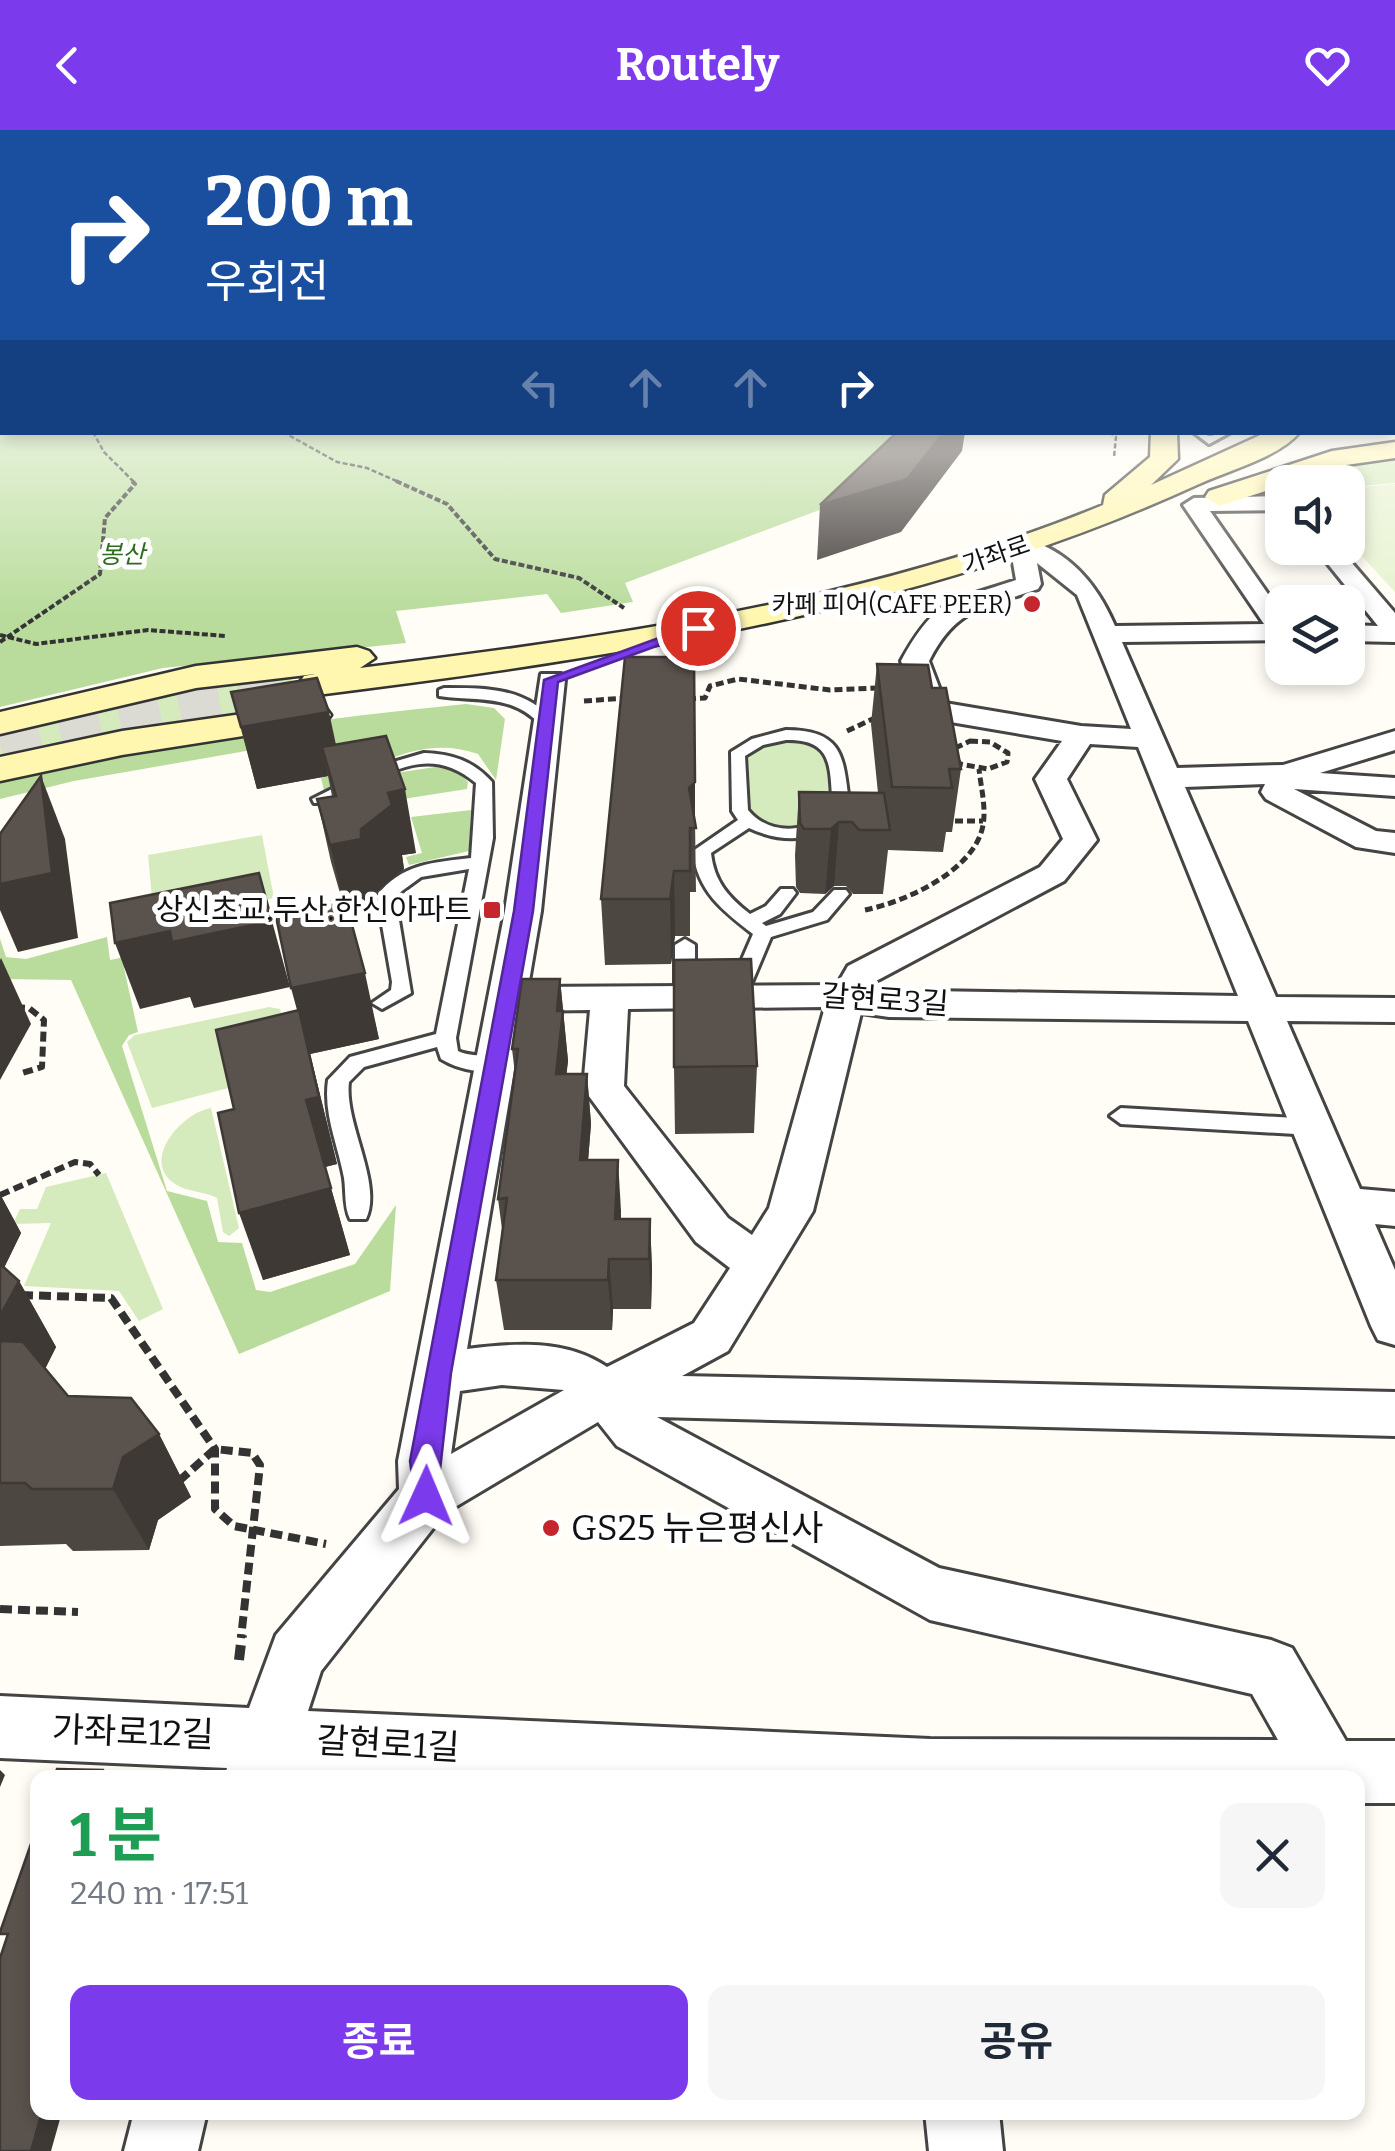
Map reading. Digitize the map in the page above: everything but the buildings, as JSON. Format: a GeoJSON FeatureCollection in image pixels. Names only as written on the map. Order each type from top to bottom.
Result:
{"type":"FeatureCollection","features":[{"type":"Feature","properties":{"kind":"main road"},"geometry":{"type":"LineString","coordinates":[[1022,545],[1112,504],[1164,459],[1164,435]]}},
{"type":"Feature","properties":{"kind":"main road","name":"가좌로"},"geometry":{"type":"LineString","coordinates":[[317,684],[698,628],[882,590],[1139,502],[1280,435]]}},
{"type":"Feature","properties":{"kind":"main road","name":"가좌로"},"geometry":{"type":"LineString","coordinates":[[1139,502],[1222,481],[1359,435]]}},
{"type":"Feature","properties":{"kind":"main road"},"geometry":{"type":"LineString","coordinates":[[1022,545],[1194,505],[1342,457],[1395,450]]}},
{"type":"Feature","properties":{"kind":"main road"},"geometry":{"type":"LineString","coordinates":[[0,769],[122,743],[444,693],[558,702],[698,628]]}},
{"type":"Feature","properties":{"kind":"main road"},"geometry":{"type":"LineString","coordinates":[[0,724],[196,677],[514,639],[698,628]]}},
{"type":"Feature","properties":{"kind":"street"},"geometry":{"type":"LineString","coordinates":[[1194,505],[1265,503]]}},
{"type":"Feature","properties":{"kind":"street"},"geometry":{"type":"LineString","coordinates":[[1194,505],[1265,607]]}},
{"type":"Feature","properties":{"kind":"street"},"geometry":{"type":"LineString","coordinates":[[1022,545],[1061,566],[1088,592],[1395,1326]]}},
{"type":"Feature","properties":{"kind":"street"},"geometry":{"type":"LineString","coordinates":[[1022,545],[1029,584],[956,609],[934,625],[915,661],[933,710],[1081,735],[1151,739]]}},
{"type":"Feature","properties":{"kind":"street"},"geometry":{"type":"LineString","coordinates":[[1341,565],[1395,632]]}},
{"type":"Feature","properties":{"kind":"street"},"geometry":{"type":"LineString","coordinates":[[1106,634],[1265,632]]}},
{"type":"Feature","properties":{"kind":"street"},"geometry":{"type":"LineString","coordinates":[[1365,633],[1395,632]]}},
{"type":"Feature","properties":{"kind":"street"},"geometry":{"type":"LineString","coordinates":[[558,702],[508,999],[438,1373],[424,1461],[426,1496],[606,1392],[711,1338],[791,1211],[836,1023],[861,974],[965,923],[1052,874],[1080,840],[1051,779],[1081,735]]}},
{"type":"Feature","properties":{"kind":"street"},"geometry":{"type":"LineString","coordinates":[[1167,778],[1285,774],[1395,740]]}},
{"type":"Feature","properties":{"kind":"street"},"geometry":{"type":"LineString","coordinates":[[1285,774],[1331,786],[1395,786]]}},
{"type":"Feature","properties":{"kind":"street"},"geometry":{"type":"LineString","coordinates":[[1285,774],[1277,792],[1368,840],[1395,843]]}},
{"type":"Feature","properties":{"kind":"street","name":"갈현로3길"},"geometry":{"type":"LineString","coordinates":[[508,999],[816,994],[889,1006],[1395,1010]]}},
{"type":"Feature","properties":{"kind":"street"},"geometry":{"type":"LineString","coordinates":[[610,997],[602,1088],[712,1230],[758,1264]]}},
{"type":"Feature","properties":{"kind":"street"},"geometry":{"type":"LineString","coordinates":[[1344,1204],[1395,1209]]}},
{"type":"Feature","properties":{"kind":"street"},"geometry":{"type":"LineString","coordinates":[[438,1373],[502,1365],[570,1368],[606,1392],[635,1430],[930,1593],[1271,1669],[1328,1770]]}},
{"type":"Feature","properties":{"kind":"street"},"geometry":{"type":"LineString","coordinates":[[606,1392],[839,1402],[1395,1414]]}},
{"type":"Feature","properties":{"kind":"street","name":"갈현로1길"},"geometry":{"type":"LineString","coordinates":[[426,1496],[297,1655],[251,1750],[817,1770]]}},
{"type":"Feature","properties":{"kind":"street","name":"가좌로12길"},"geometry":{"type":"LineString","coordinates":[[0,1727],[251,1750]]}},
{"type":"Feature","properties":{"kind":"street","name":"갈현로1길"},"geometry":{"type":"LineString","coordinates":[[1365,1772],[1395,1772]]}},
{"type":"Feature","properties":{"kind":"street"},"geometry":{"type":"LineString","coordinates":[[161,2151],[169,2120]]}},
{"type":"Feature","properties":{"kind":"street"},"geometry":{"type":"LineString","coordinates":[[963,2120],[966,2151]]}},
{"type":"Feature","properties":{"kind":"lane"},"geometry":{"type":"LineString","coordinates":[[776,736],[799,736],[825,744],[834,754],[842,810],[833,822],[802,834],[761,830],[748,821],[740,811],[737,755],[745,746],[776,736]]}},
{"type":"Feature","properties":{"kind":"lane"},"geometry":{"type":"LineString","coordinates":[[320,799],[392,764],[421,758],[454,760],[484,782],[479,862],[446,1038],[448,1054],[459,1061],[494,1064]]}},
{"type":"Feature","properties":{"kind":"lane"},"geometry":{"type":"LineString","coordinates":[[748,821],[702,851],[702,870],[712,893],[756,928],[797,926],[824,914],[840,894]]}},
{"type":"Feature","properties":{"kind":"lane"},"geometry":{"type":"LineString","coordinates":[[382,1004],[401,993],[402,982],[388,890],[401,877],[479,862]]}},
{"type":"Feature","properties":{"kind":"lane"},"geometry":{"type":"LineString","coordinates":[[737,995],[756,928],[788,893]]}},
{"type":"Feature","properties":{"kind":"lane"},"geometry":{"type":"LineString","coordinates":[[685,944],[686,996]]}},
{"type":"Feature","properties":{"kind":"lane"},"geometry":{"type":"LineString","coordinates":[[358,1214],[358,1173],[337,1104],[338,1080],[357,1062],[446,1038]]}},
{"type":"Feature","properties":{"kind":"lane"},"geometry":{"type":"LineString","coordinates":[[1121,1116],[1312,1128]]}},
{"type":"Feature","properties":{"kind":"path"},"geometry":{"type":"LineString","coordinates":[[2,638],[100,574],[105,518],[136,484],[104,452],[95,435]]}},
{"type":"Feature","properties":{"kind":"path"},"geometry":{"type":"LineString","coordinates":[[288,435],[337,462],[367,468],[446,504],[495,559],[579,578],[640,616]]}},
{"type":"Feature","properties":{"kind":"path"},"geometry":{"type":"LineString","coordinates":[[2,638],[97,641],[144,630],[238,636]]}},
{"type":"Feature","properties":{"kind":"path"},"geometry":{"type":"LineString","coordinates":[[678,699],[704,698],[710,686],[738,679],[830,690],[884,688]]}},
{"type":"Feature","properties":{"kind":"path"},"geometry":{"type":"LineString","coordinates":[[558,702],[640,698]]}},
{"type":"Feature","properties":{"kind":"path"},"geometry":{"type":"LineString","coordinates":[[938,756],[952,756]]}},
{"type":"Feature","properties":{"kind":"path"},"geometry":{"type":"LineString","coordinates":[[824,914],[897,903],[964,858],[978,843],[983,821],[978,769]]}},
{"type":"Feature","properties":{"kind":"path"},"geometry":{"type":"LineString","coordinates":[[955,821],[983,821]]}},
{"type":"Feature","properties":{"kind":"path"},"geometry":{"type":"LineString","coordinates":[[0,1006],[28,1008],[44,1020],[42,1067],[20,1074]]}},
{"type":"Feature","properties":{"kind":"path"},"geometry":{"type":"LineString","coordinates":[[1,1193],[76,1162],[90,1164],[100,1175]]}},
{"type":"Feature","properties":{"kind":"path"},"geometry":{"type":"LineString","coordinates":[[12,1295],[74,1292],[111,1298],[215,1449],[215,1508],[234,1526],[380,1554]]}},
{"type":"Feature","properties":{"kind":"path"},"geometry":{"type":"LineString","coordinates":[[126,1320],[136,1315]]}},
{"type":"Feature","properties":{"kind":"path"},"geometry":{"type":"LineString","coordinates":[[179,1482],[215,1449],[252,1453],[260,1466],[243,1600],[251,1750]]}},
{"type":"Feature","properties":{"kind":"path"},"geometry":{"type":"LineString","coordinates":[[0,1609],[78,1612]]}},
{"type":"Feature","properties":{"kind":"green space","name":"봉산"},"geometry":{"type":"Polygon","coordinates":[[[0,435],[938,435],[822,509],[625,583],[633,602],[561,613],[547,594],[396,611],[406,643],[163,668],[0,707],[0,435]]]}},
{"type":"Feature","properties":{"kind":"green space"},"geometry":{"type":"Polygon","coordinates":[[[1395,460],[1395,483],[1365,486],[1365,465],[1347,465],[1395,460]]]}},
{"type":"Feature","properties":{"kind":"green space"},"geometry":{"type":"Polygon","coordinates":[[[1395,484],[1395,592],[1365,559],[1365,487],[1395,484]]]}},
{"type":"Feature","properties":{"kind":"green space"},"geometry":{"type":"Polygon","coordinates":[[[290,673],[298,709],[0,764],[0,732],[118,697],[290,673]]]}},
{"type":"Feature","properties":{"kind":"green space"},"geometry":{"type":"Polygon","coordinates":[[[466,704],[494,708],[505,719],[496,780],[478,754],[437,748],[398,756],[324,791],[320,773],[344,768],[332,736],[74,781],[0,799],[0,781],[173,743],[466,704]]]}},
{"type":"Feature","properties":{"kind":"green space"},"geometry":{"type":"Polygon","coordinates":[[[799,736],[834,755],[833,822],[780,833],[740,811],[745,746],[799,736]]]}},
{"type":"Feature","properties":{"kind":"green space"},"geometry":{"type":"Polygon","coordinates":[[[435,767],[458,772],[468,782],[467,789],[403,799],[396,773],[435,767]]]}},
{"type":"Feature","properties":{"kind":"green space"},"geometry":{"type":"Polygon","coordinates":[[[471,810],[469,851],[409,865],[406,857],[422,853],[411,817],[471,810]]]}},
{"type":"Feature","properties":{"kind":"green space"},"geometry":{"type":"Polygon","coordinates":[[[262,835],[274,898],[154,920],[148,855],[262,835]]]}},
{"type":"Feature","properties":{"kind":"green space"},"geometry":{"type":"Polygon","coordinates":[[[107,937],[110,960],[139,954],[124,968],[138,1032],[129,1035],[122,1046],[167,1191],[207,1201],[218,1242],[242,1243],[256,1290],[270,1292],[355,1264],[396,1205],[390,1291],[239,1354],[71,980],[0,979],[0,939],[6,957],[26,959],[107,937]]]}},
{"type":"Feature","properties":{"kind":"green space"},"geometry":{"type":"Polygon","coordinates":[[[269,1007],[280,1009],[293,1063],[286,1073],[152,1108],[127,1042],[135,1035],[269,1007]]]}},
{"type":"Feature","properties":{"kind":"green space"},"geometry":{"type":"Polygon","coordinates":[[[211,1108],[239,1228],[229,1236],[223,1232],[217,1198],[176,1185],[164,1171],[162,1160],[164,1148],[179,1126],[211,1108]]]}},
{"type":"Feature","properties":{"kind":"green space"},"geometry":{"type":"Polygon","coordinates":[[[106,1173],[163,1309],[139,1321],[119,1291],[24,1286],[51,1223],[13,1224],[20,1209],[37,1209],[46,1187],[106,1173]]]}},
{"type":"Feature","properties":{"kind":"tunnel"},"geometry":{"type":"LineString","coordinates":[[0,744],[179,703],[306,685]]}},
{"type":"Feature","properties":{"kind":"place","name":"카페 피어(CAFE PEER)"},"geometry":{"type":"Point","coordinates":[1032,604]}},
{"type":"Feature","properties":{"kind":"place","name":"상신초교.두산.한신아파트"},"geometry":{"type":"Point","coordinates":[492,910]}},
{"type":"Feature","properties":{"kind":"place","name":"GS25 뉴은평신사"},"geometry":{"type":"Point","coordinates":[551,1528]}},
{"type":"Feature","properties":{"kind":"route"},"geometry":{"type":"LineString","coordinates":[[426,1496],[424,1461],[438,1373],[523,911],[551,680],[698,628]]}}]}
